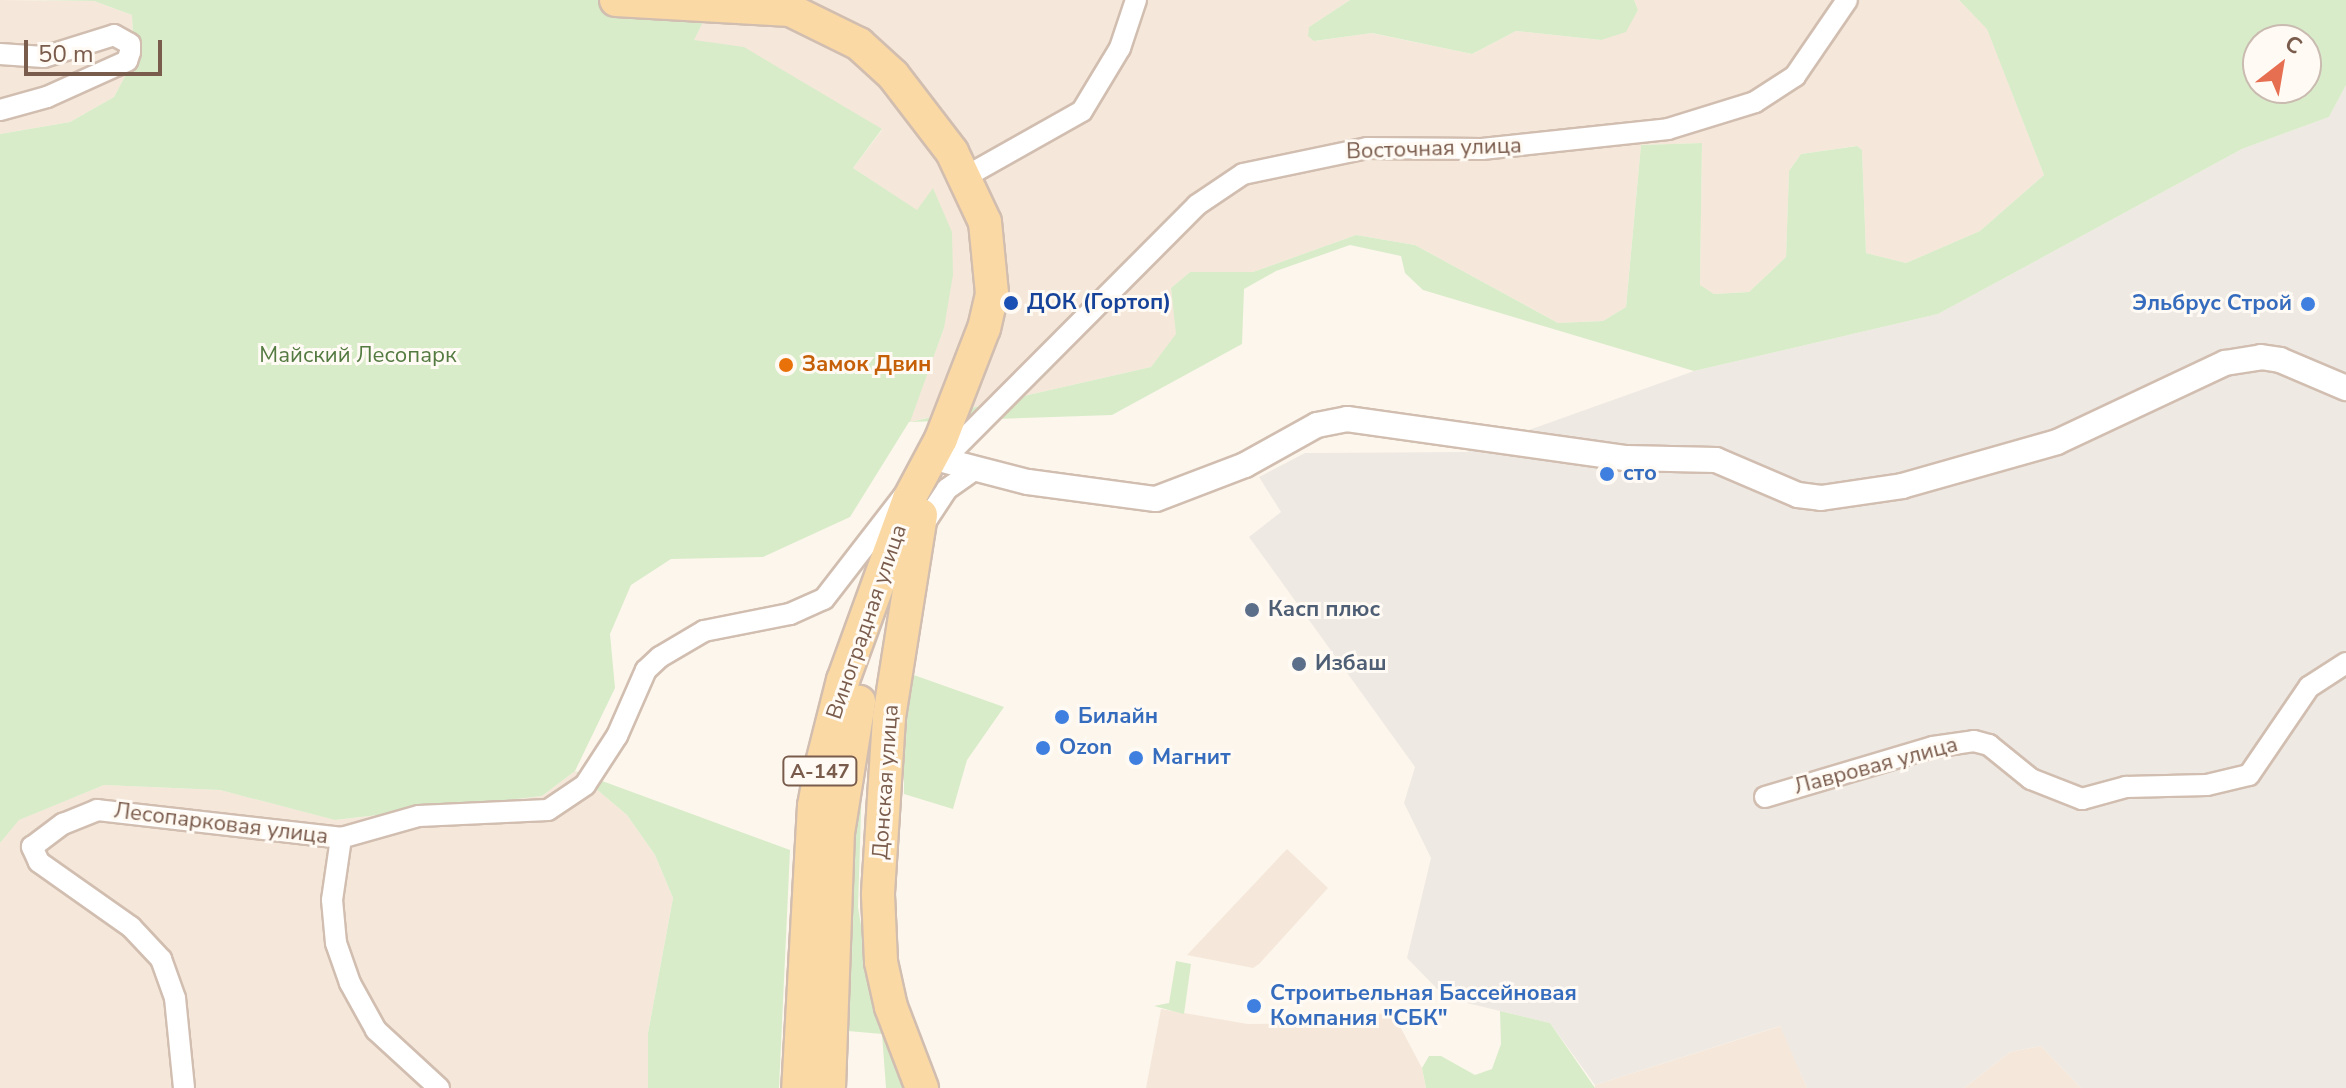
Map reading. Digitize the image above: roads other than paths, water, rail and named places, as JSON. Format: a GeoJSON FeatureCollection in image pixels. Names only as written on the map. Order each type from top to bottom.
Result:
{"type":"FeatureCollection","features":[{"type":"Feature","properties":{"kind":"main road","name":"Виноградная улица"},"geometry":{"type":"LineString","coordinates":[[616,0],[736,3],[790,10],[820,21],[859,44],[893,75],[965,177],[985,222],[992,294],[968,376],[933,463],[909,499],[843,680],[822,763],[814,806],[798,1088]]}},
{"type":"Feature","properties":{"kind":"main road","name":"Донская улица"},"geometry":{"type":"LineString","coordinates":[[922,1088],[881,962],[878,895],[889,718],[918,534],[933,463]]}},
{"type":"Feature","properties":{"kind":"main road","name":"А-147"},"geometry":{"type":"LineString","coordinates":[[829,1088],[838,833],[856,709],[933,463]]}},
{"type":"Feature","properties":{"kind":"street"},"geometry":{"type":"LineString","coordinates":[[965,177],[1082,111],[1120,48],[1136,0]]}},
{"type":"Feature","properties":{"kind":"street","name":"Восточная улица"},"geometry":{"type":"LineString","coordinates":[[341,838],[419,816],[548,810],[585,785],[617,736],[646,670],[660,657],[704,631],[790,614],[824,599],[933,463],[1218,187],[1243,174],[1367,148],[1482,149],[1668,129],[1755,102],[1795,76],[1847,0]]}},
{"type":"Feature","properties":{"kind":"street"},"geometry":{"type":"LineString","coordinates":[[0,54],[44,57],[114,35],[130,44],[127,61],[47,97],[0,110]]}},
{"type":"Feature","properties":{"kind":"street"},"geometry":{"type":"LineString","coordinates":[[933,463],[1106,496],[1156,499],[1245,465],[1317,425],[1347,419],[1626,458],[1716,460],[1798,495],[1821,498],[1902,486],[2057,442],[2225,363],[2261,357],[2280,360],[2346,388]]}},
{"type":"Feature","properties":{"kind":"street"},"geometry":{"type":"LineString","coordinates":[[918,534],[947,489],[976,469]]}},
{"type":"Feature","properties":{"kind":"street","name":"Лавровая улица"},"geometry":{"type":"LineString","coordinates":[[1765,797],[1933,747],[1974,741],[1989,745],[2031,779],[2082,799],[2126,787],[2207,785],[2249,775],[2309,687],[2346,663]]}},
{"type":"Feature","properties":{"kind":"street","name":"Лесопарковая улица"},"geometry":{"type":"LineString","coordinates":[[184,1088],[175,998],[161,959],[131,927],[39,862],[32,847],[63,824],[97,810],[341,838]]}},
{"type":"Feature","properties":{"kind":"street"},"geometry":{"type":"LineString","coordinates":[[341,838],[332,900],[336,943],[350,983],[376,1030],[439,1088]]}},
{"type":"Feature","properties":{"kind":"place","name":"ДОК (Гортоп)"},"geometry":{"type":"Point","coordinates":[1011,303]}},
{"type":"Feature","properties":{"kind":"place","name":"Эльбрус Строй"},"geometry":{"type":"Point","coordinates":[2308,304]}},
{"type":"Feature","properties":{"kind":"place","name":"Замок Двин"},"geometry":{"type":"Point","coordinates":[786,365]}},
{"type":"Feature","properties":{"kind":"place","name":"сто"},"geometry":{"type":"Point","coordinates":[1607,474]}},
{"type":"Feature","properties":{"kind":"place","name":"Касп плюс"},"geometry":{"type":"Point","coordinates":[1252,610]}},
{"type":"Feature","properties":{"kind":"place","name":"Избаш"},"geometry":{"type":"Point","coordinates":[1299,664]}},
{"type":"Feature","properties":{"kind":"place","name":"Билайн"},"geometry":{"type":"Point","coordinates":[1062,717]}},
{"type":"Feature","properties":{"kind":"place","name":"Ozon"},"geometry":{"type":"Point","coordinates":[1043,748]}},
{"type":"Feature","properties":{"kind":"place","name":"Магнит"},"geometry":{"type":"Point","coordinates":[1136,758]}},
{"type":"Feature","properties":{"kind":"place","name":"Строитьельная Бассейновая Компания \"СБК\""},"geometry":{"type":"Point","coordinates":[1254,1006]}},
{"type":"Feature","properties":{"kind":"park label","name":"Майский Лесопарк"},"geometry":{"type":"Point","coordinates":[358,356]}}]}
